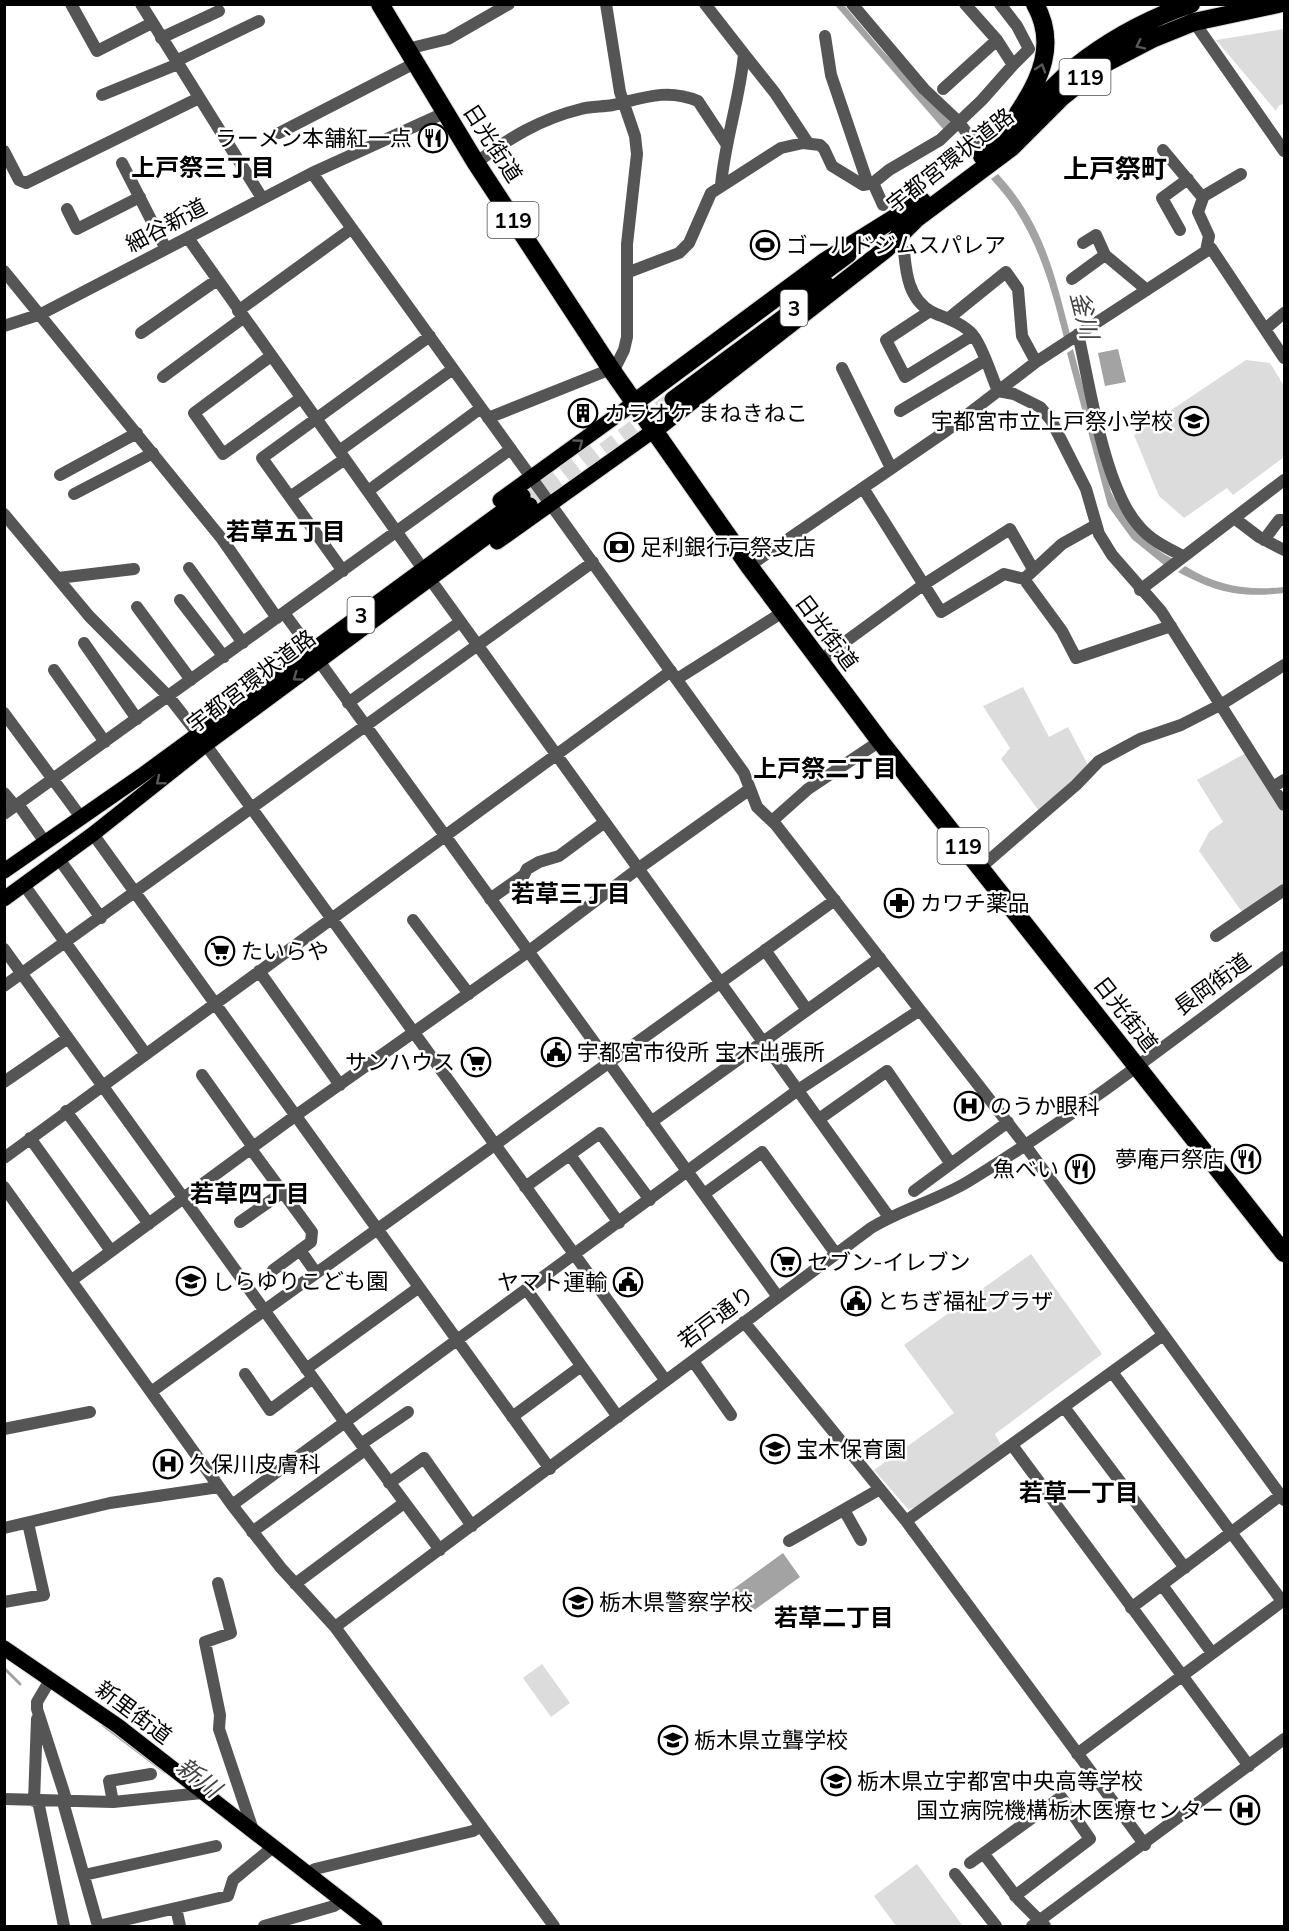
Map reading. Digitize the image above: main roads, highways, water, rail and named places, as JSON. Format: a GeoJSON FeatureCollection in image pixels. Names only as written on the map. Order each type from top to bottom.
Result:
{"type":"FeatureCollection","features":[{"type":"Feature","properties":{"kind":"highway","name":"日光街道"},"geometry":{"type":"LineString","coordinates":[[380,4],[444,113],[633,403],[749,566],[880,741],[1136,1066],[1282,1245]]}},
{"type":"Feature","properties":{"kind":"highway","name":"119"},"geometry":{"type":"LineString","coordinates":[[986,153],[1029,97],[1042,69],[1047,45],[1046,34],[1035,4]]}},
{"type":"Feature","properties":{"kind":"highway","name":"宇都宮環状道路"},"geometry":{"type":"LineString","coordinates":[[912,215],[957,183],[1062,80],[1090,56],[1128,32],[1186,8],[1278,4]]}},
{"type":"Feature","properties":{"kind":"highway","name":"119"},"geometry":{"type":"LineString","coordinates":[[633,403],[824,262],[869,232],[912,215]]}},
{"type":"Feature","properties":{"kind":"highway","name":"119"},"geometry":{"type":"LineString","coordinates":[[653,431],[886,249],[912,215]]}},
{"type":"Feature","properties":{"kind":"main road","name":"宇都宮環状道路"},"geometry":{"type":"LineString","coordinates":[[669,395],[912,215]]}},
{"type":"Feature","properties":{"kind":"main road","name":"3"},"geometry":{"type":"LineString","coordinates":[[375,605],[392,583],[418,562],[633,403]]}},
{"type":"Feature","properties":{"kind":"main road","name":"3"},"geometry":{"type":"LineString","coordinates":[[397,603],[435,586],[653,431]]}},
{"type":"Feature","properties":{"kind":"main road","name":"宇都宮環状道路"},"geometry":{"type":"LineString","coordinates":[[7,865],[202,739],[315,656],[397,603],[527,500],[375,605],[315,656]]}},
{"type":"Feature","properties":{"kind":"main road","name":"宇都宮環状道路"},"geometry":{"type":"LineString","coordinates":[[4,899],[93,834],[202,739]]}},
{"type":"Feature","properties":{"kind":"main road","name":"新里街道"},"geometry":{"type":"LineString","coordinates":[[4,1648],[42,1696],[118,1726],[196,1794],[254,1833],[270,1850],[308,1874],[338,1904],[375,1926]]}},
{"type":"Feature","properties":{"kind":"waterway","name":"新川"},"geometry":{"type":"LineString","coordinates":[[4,1668],[20,1684]]}},
{"type":"Feature","properties":{"kind":"waterway","name":"新川"},"geometry":{"type":"LineString","coordinates":[[103,1725],[165,1772]]}},
{"type":"Feature","properties":{"kind":"tunnel"},"geometry":{"type":"LineString","coordinates":[[530,505],[672,399]]}},
{"type":"Feature","properties":{"kind":"tunnel"},"geometry":{"type":"LineString","coordinates":[[523,496],[596,443]]}},
{"type":"Feature","properties":{"kind":"place","name":"ラーメン本舗紅一点"},"geometry":{"type":"Point","coordinates":[433,138]}},
{"type":"Feature","properties":{"kind":"place","name":"ゴールドジムスパレア"},"geometry":{"type":"Point","coordinates":[765,245]}},
{"type":"Feature","properties":{"kind":"place","name":"カラオケ まねきねこ"},"geometry":{"type":"Point","coordinates":[583,413]}},
{"type":"Feature","properties":{"kind":"place","name":"宇都宮市立上戸祭小学校"},"geometry":{"type":"Point","coordinates":[1194,421]}},
{"type":"Feature","properties":{"kind":"place","name":"足利銀行戸祭支店"},"geometry":{"type":"Point","coordinates":[619,547]}},
{"type":"Feature","properties":{"kind":"place","name":"カワチ薬品"},"geometry":{"type":"Point","coordinates":[899,903]}},
{"type":"Feature","properties":{"kind":"place","name":"たいらや"},"geometry":{"type":"Point","coordinates":[220,951]}},
{"type":"Feature","properties":{"kind":"place","name":"宇都宮市役所 宝木出張所"},"geometry":{"type":"Point","coordinates":[556,1052]}},
{"type":"Feature","properties":{"kind":"place","name":"サンハウス"},"geometry":{"type":"Point","coordinates":[476,1062]}},
{"type":"Feature","properties":{"kind":"place","name":"のうか眼科"},"geometry":{"type":"Point","coordinates":[969,1106]}},
{"type":"Feature","properties":{"kind":"place","name":"夢庵戸祭店"},"geometry":{"type":"Point","coordinates":[1246,1159]}},
{"type":"Feature","properties":{"kind":"place","name":"魚べい"},"geometry":{"type":"Point","coordinates":[1080,1169]}},
{"type":"Feature","properties":{"kind":"place","name":"セブン-イレブン"},"geometry":{"type":"Point","coordinates":[786,1262]}},
{"type":"Feature","properties":{"kind":"place","name":"しらゆりこども園"},"geometry":{"type":"Point","coordinates":[191,1281]}},
{"type":"Feature","properties":{"kind":"place","name":"ヤマト運輸"},"geometry":{"type":"Point","coordinates":[628,1282]}},
{"type":"Feature","properties":{"kind":"place","name":"とちぎ福祉プラザ"},"geometry":{"type":"Point","coordinates":[856,1301]}},
{"type":"Feature","properties":{"kind":"place","name":"宝木保育園"},"geometry":{"type":"Point","coordinates":[775,1449]}},
{"type":"Feature","properties":{"kind":"place","name":"久保川皮膚科"},"geometry":{"type":"Point","coordinates":[168,1464]}},
{"type":"Feature","properties":{"kind":"place","name":"栃木県警察学校"},"geometry":{"type":"Point","coordinates":[578,1602]}},
{"type":"Feature","properties":{"kind":"place","name":"栃木県立聾学校"},"geometry":{"type":"Point","coordinates":[673,1740]}},
{"type":"Feature","properties":{"kind":"place","name":"栃木県立宇都宮中央高等学校"},"geometry":{"type":"Point","coordinates":[836,1781]}},
{"type":"Feature","properties":{"kind":"place","name":"国立病院機構栃木医療センター"},"geometry":{"type":"Point","coordinates":[1245,1810]}},
{"type":"Feature","properties":{"kind":"district","name":"上戸祭三丁目"},"geometry":{"type":"Point","coordinates":[203,167]}},
{"type":"Feature","properties":{"kind":"district","name":"上戸祭町"},"geometry":{"type":"Point","coordinates":[1115,168]}},
{"type":"Feature","properties":{"kind":"district","name":"若草五丁目"},"geometry":{"type":"Point","coordinates":[286,531]}},
{"type":"Feature","properties":{"kind":"district","name":"上戸祭二丁目"},"geometry":{"type":"Point","coordinates":[825,768]}},
{"type":"Feature","properties":{"kind":"district","name":"若草三丁目"},"geometry":{"type":"Point","coordinates":[571,893]}},
{"type":"Feature","properties":{"kind":"district","name":"若草四丁目"},"geometry":{"type":"Point","coordinates":[250,1193]}},
{"type":"Feature","properties":{"kind":"district","name":"若草一丁目"},"geometry":{"type":"Point","coordinates":[1079,1492]}},
{"type":"Feature","properties":{"kind":"district","name":"若草二丁目"},"geometry":{"type":"Point","coordinates":[834,1617]}},
{"type":"Feature","properties":{"kind":"water label","name":"釜川"},"geometry":{"type":"Point","coordinates":[1085,315]}}]}
